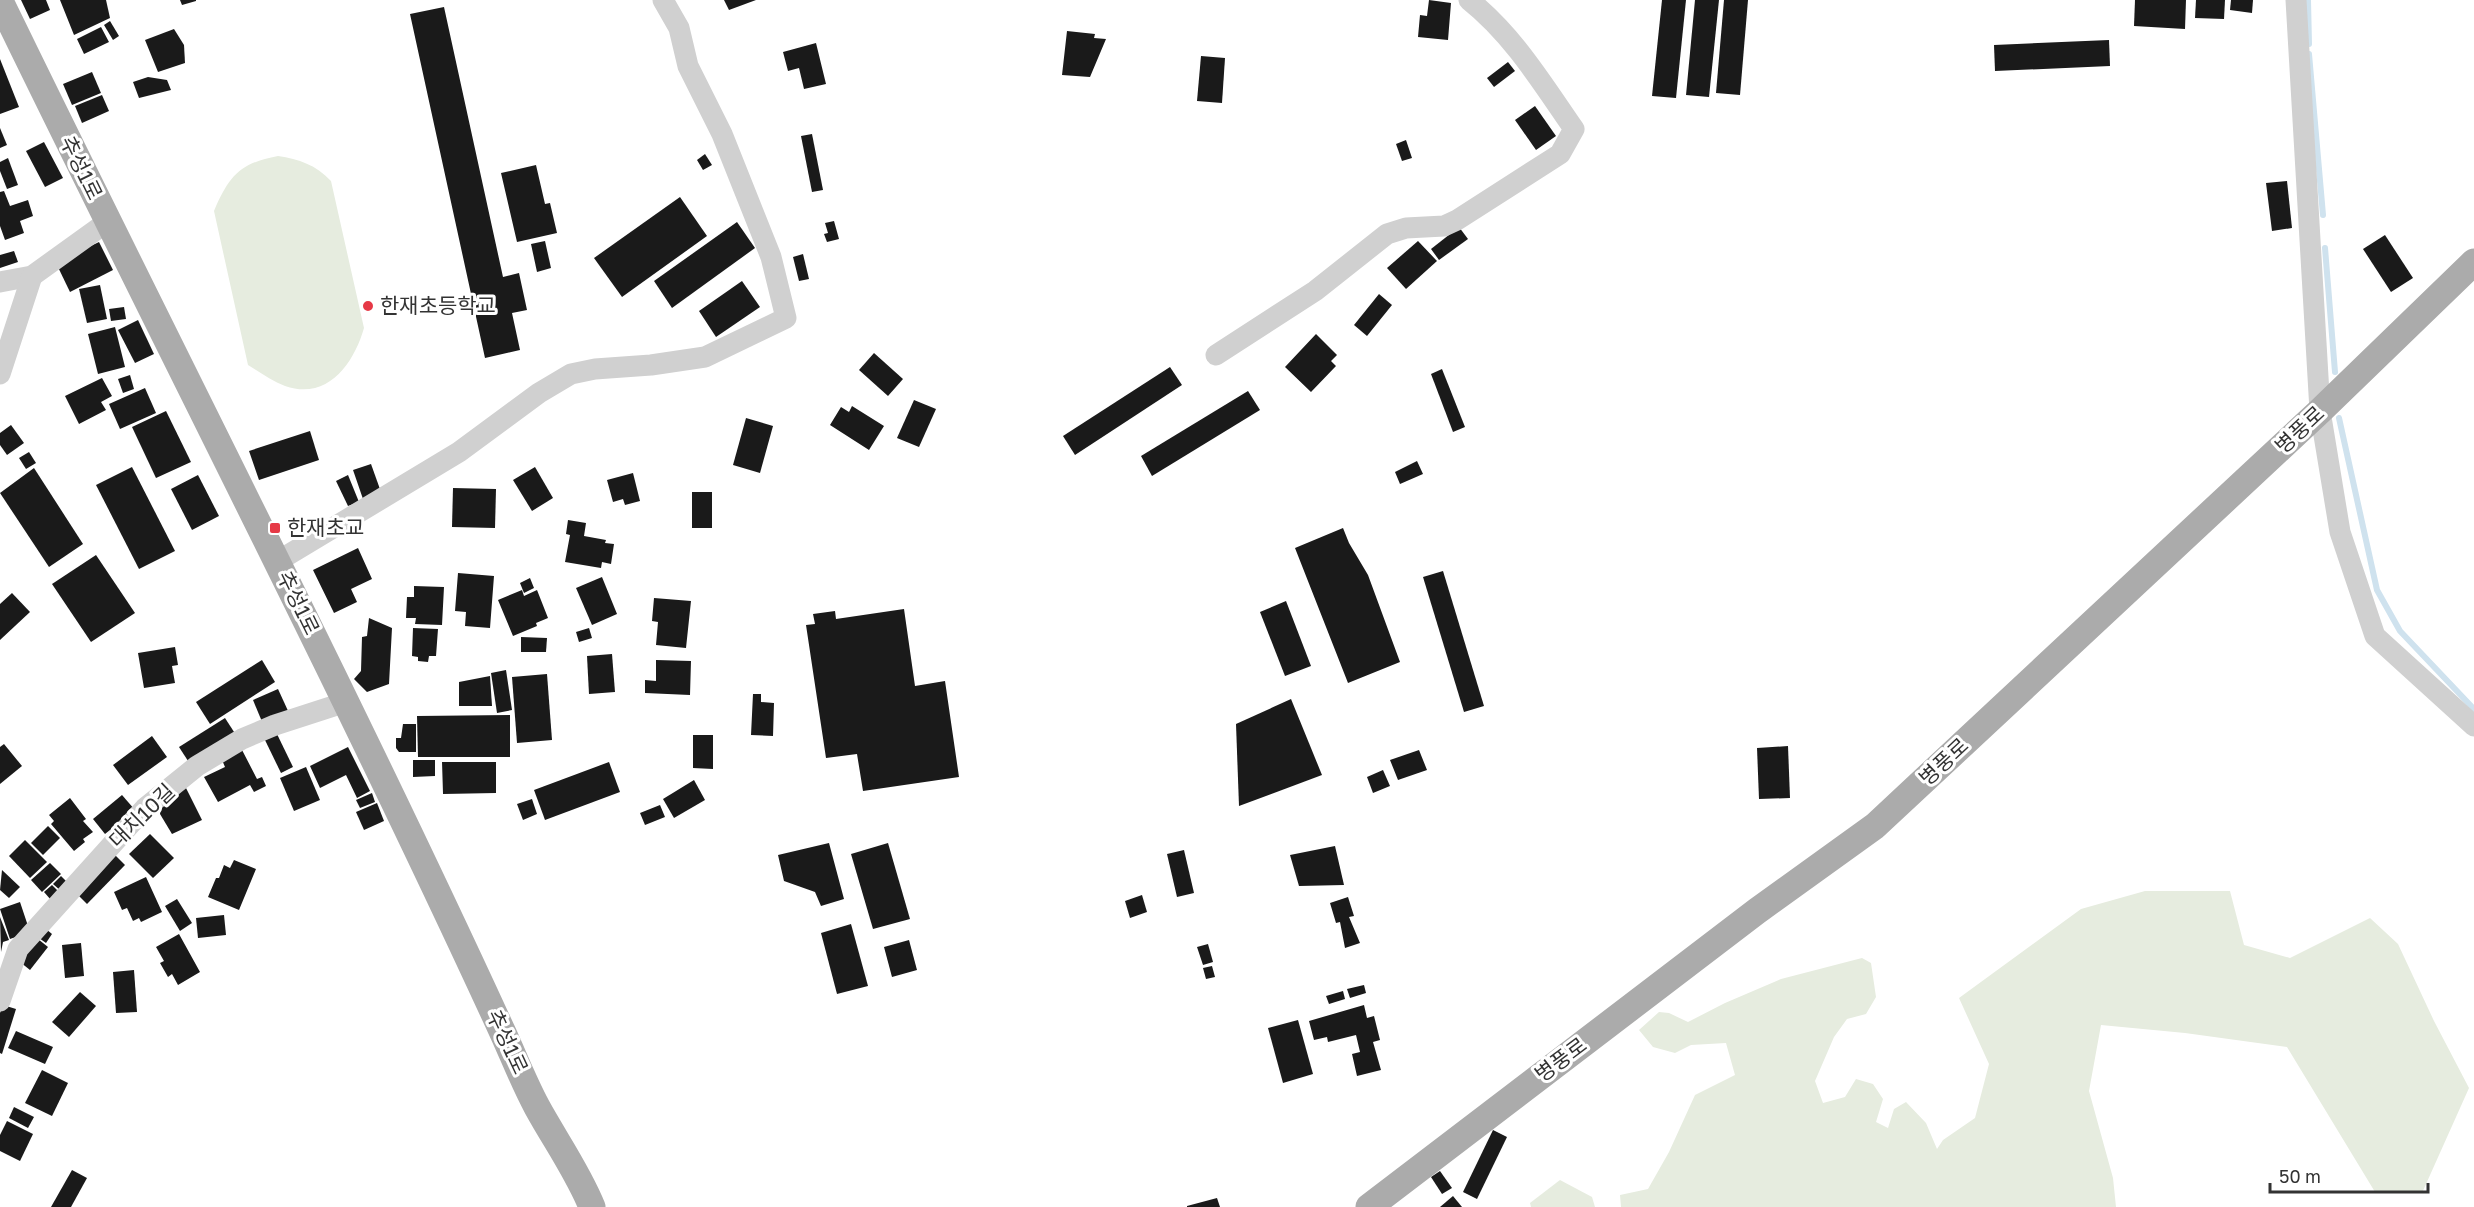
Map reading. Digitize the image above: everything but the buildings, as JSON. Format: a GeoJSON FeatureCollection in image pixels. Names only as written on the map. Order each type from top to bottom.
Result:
{"type":"FeatureCollection","features":[{"type":"Feature","properties":{"kind":"main road","name":"추성1로"},"geometry":{"type":"LineString","coordinates":[[0,1],[107,222],[146,294],[278,561],[443,902],[536,1105],[592,1207]]}},
{"type":"Feature","properties":{"kind":"main road","name":"병풍로"},"geometry":{"type":"LineString","coordinates":[[1369,1207],[1757,910],[1875,826],[2320,411],[2474,262]]}},
{"type":"Feature","properties":{"kind":"street"},"geometry":{"type":"LineString","coordinates":[[278,561],[459,452],[539,393],[572,374],[595,369],[651,365],[705,357],[786,318],[771,257],[722,134],[688,66],[679,28],[663,0]]}},
{"type":"Feature","properties":{"kind":"street"},"geometry":{"type":"LineString","coordinates":[[1216,355],[1315,291],[1387,234],[1406,228],[1444,226],[1457,220],[1560,154],[1574,129],[1517,48],[1494,21],[1469,0]]}},
{"type":"Feature","properties":{"kind":"street"},"geometry":{"type":"LineString","coordinates":[[2296,0],[2320,411],[2340,532],[2375,636],[2474,726]]}},
{"type":"Feature","properties":{"kind":"street"},"geometry":{"type":"LineString","coordinates":[[0,282],[32,276],[107,222]]}},
{"type":"Feature","properties":{"kind":"street"},"geometry":{"type":"LineString","coordinates":[[0,374],[32,276]]}},
{"type":"Feature","properties":{"kind":"street","name":"대치10길"},"geometry":{"type":"LineString","coordinates":[[0,1001],[18,950],[145,808],[197,766],[242,739],[275,725],[346,702]]}},
{"type":"Feature","properties":{"kind":"shaded area"},"geometry":{"type":"Polygon","coordinates":[[[278,156],[307,164],[331,181],[364,328],[346,366],[337,376],[314,388],[300,389],[285,386],[248,365],[214,211],[225,189],[237,173],[254,163],[278,156]]]}},
{"type":"Feature","properties":{"kind":"shaded area"},"geometry":{"type":"Polygon","coordinates":[[[2145,891],[2230,891],[2244,945],[2290,958],[2370,918],[2398,944],[2469,1088],[2422,1193],[2375,1192],[2287,1047],[2185,1033],[2101,1025],[2089,1091],[2113,1178],[2116,1207],[1621,1207],[1620,1195],[1648,1189],[1669,1152],[1695,1095],[1735,1075],[1726,1043],[1691,1045],[1675,1053],[1653,1047],[1639,1030],[1659,1012],[1669,1013],[1688,1022],[1781,979],[1862,958],[1871,963],[1876,997],[1866,1014],[1847,1019],[1834,1037],[1815,1081],[1823,1103],[1845,1097],[1856,1079],[1873,1084],[1883,1099],[1876,1122],[1888,1128],[1894,1109],[1906,1102],[1926,1123],[1937,1149],[1943,1140],[1975,1118],[1989,1064],[1959,998],[2081,909],[2145,891]]]}},
{"type":"Feature","properties":{"kind":"shaded area"},"geometry":{"type":"Polygon","coordinates":[[[1560,1180],[1592,1197],[1595,1207],[1531,1207],[1530,1203],[1560,1180]]]}},
{"type":"Feature","properties":{"kind":"waterway"},"geometry":{"type":"LineString","coordinates":[[2308,0],[2309,44]]}},
{"type":"Feature","properties":{"kind":"waterway"},"geometry":{"type":"LineString","coordinates":[[2309,54],[2323,215]]}},
{"type":"Feature","properties":{"kind":"waterway"},"geometry":{"type":"LineString","coordinates":[[2325,248],[2335,372]]}},
{"type":"Feature","properties":{"kind":"waterway"},"geometry":{"type":"LineString","coordinates":[[2339,418],[2377,590],[2400,631],[2474,709]]}},
{"type":"Feature","properties":{"kind":"place","name":"한재초등학교"},"geometry":{"type":"Point","coordinates":[368,306]}},
{"type":"Feature","properties":{"kind":"place","name":"한재초교"},"geometry":{"type":"Point","coordinates":[275,528]}}]}
